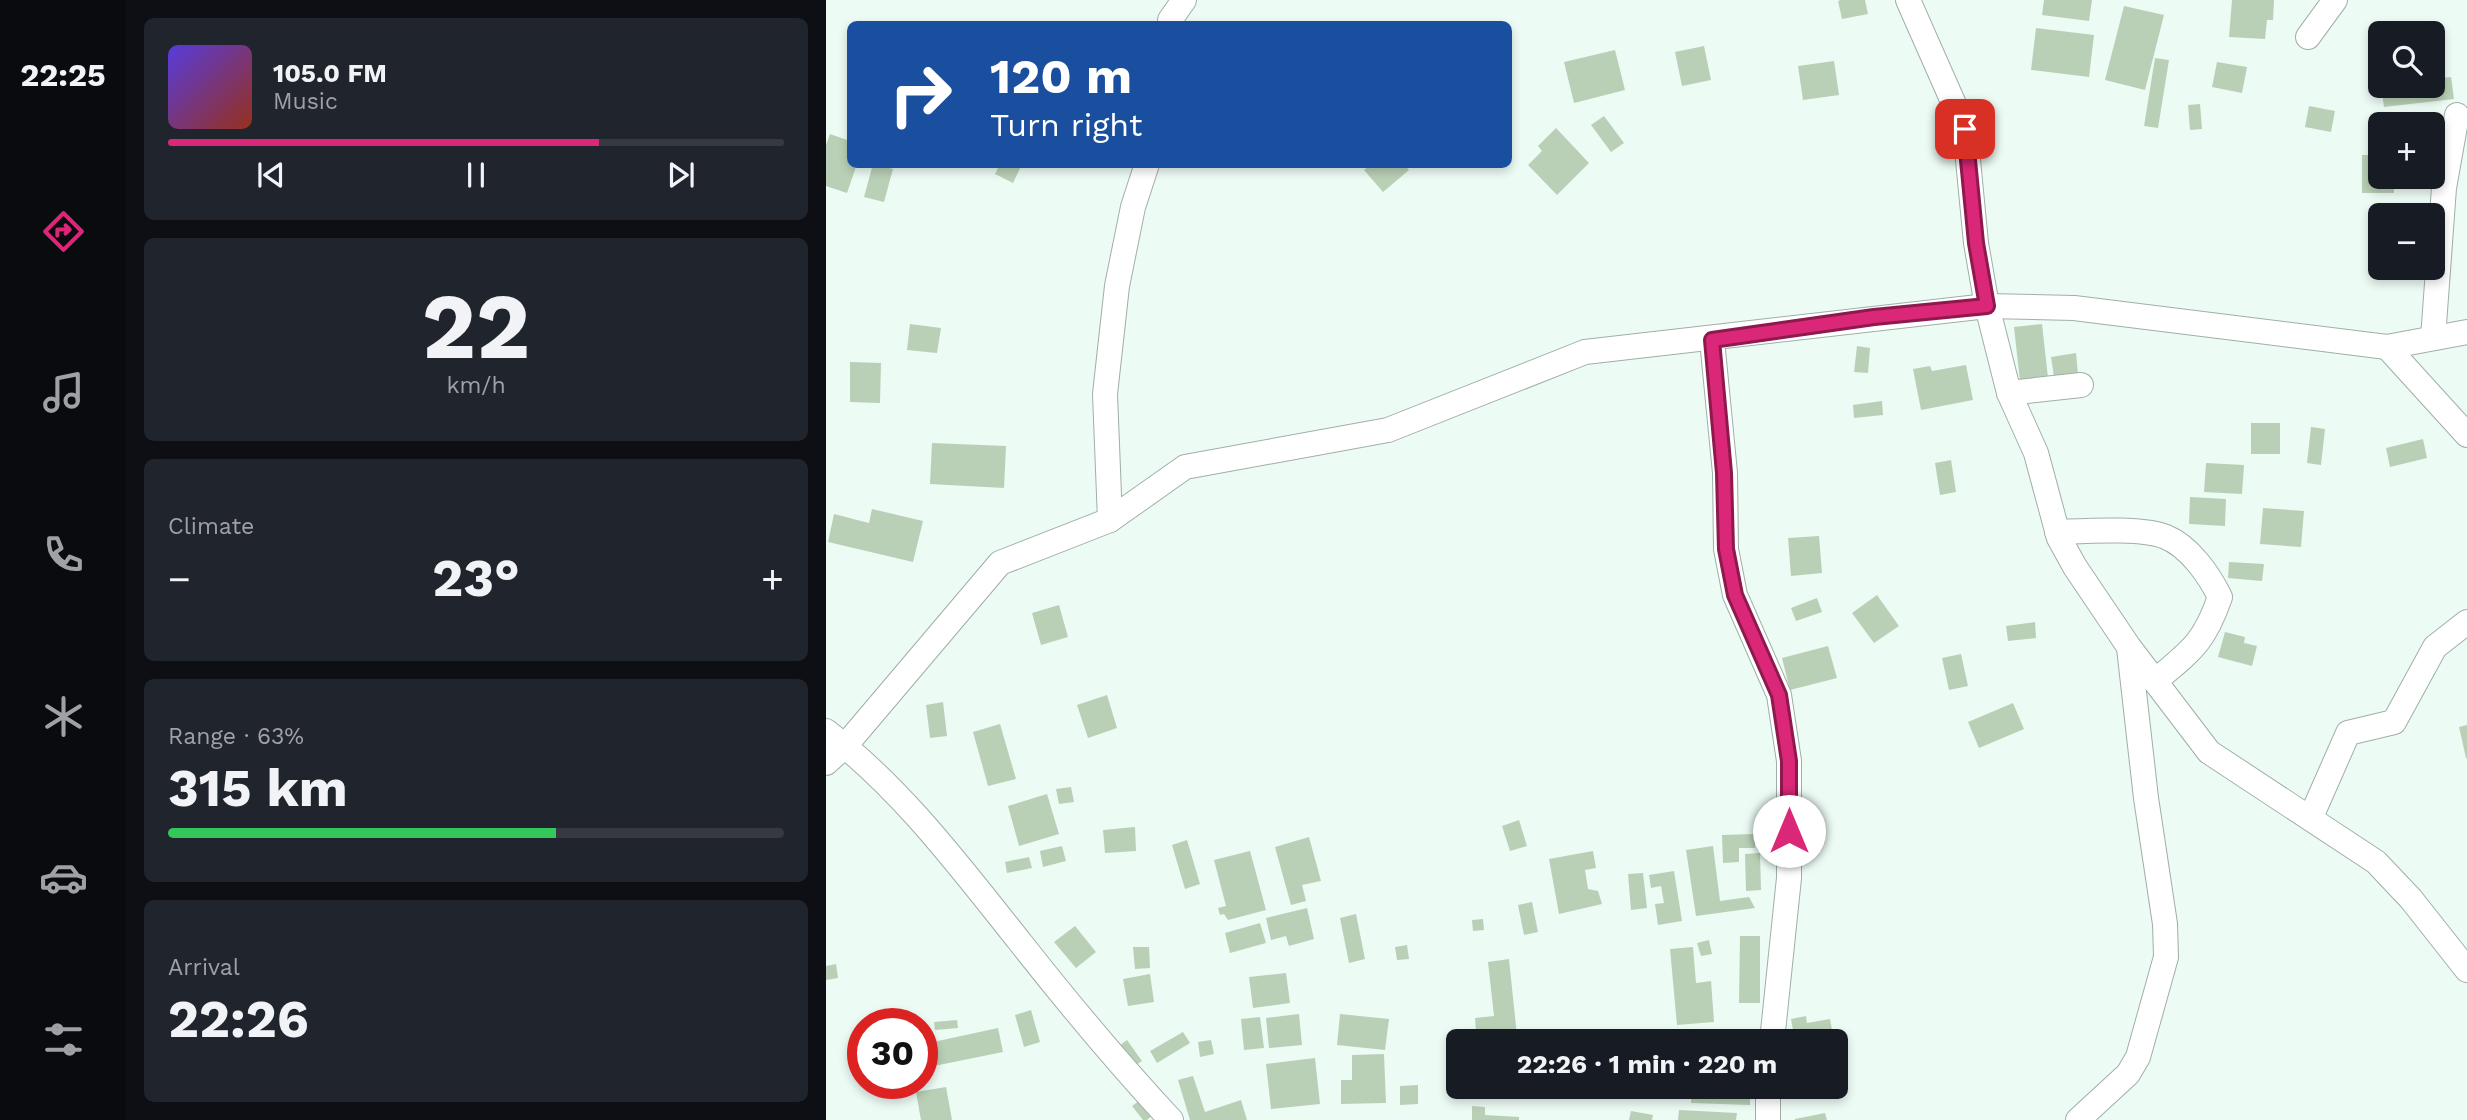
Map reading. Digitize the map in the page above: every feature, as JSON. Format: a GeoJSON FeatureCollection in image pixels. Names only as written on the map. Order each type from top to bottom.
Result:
{"type":"FeatureCollection","features":[{"type":"Feature","properties":{"kind":"street"},"geometry":{"type":"LineString","coordinates":[[1170,21],[1184,0]]}},
{"type":"Feature","properties":{"kind":"street"},"geometry":{"type":"LineString","coordinates":[[1908,0],[1965,129],[1976,243],[1987,306],[2009,393],[2036,453],[2057,532],[2075,567],[2129,647],[2209,752],[2376,862],[2411,899],[2467,971]]}},
{"type":"Feature","properties":{"kind":"street"},"geometry":{"type":"LineString","coordinates":[[2308,37],[2331,2]]}},
{"type":"Feature","properties":{"kind":"street"},"geometry":{"type":"LineString","coordinates":[[2433,338],[2444,188],[2457,115]]}},
{"type":"Feature","properties":{"kind":"street"},"geometry":{"type":"LineString","coordinates":[[1110,520],[1105,394],[1117,286],[1133,206],[1146,168]]}},
{"type":"Feature","properties":{"kind":"street"},"geometry":{"type":"LineString","coordinates":[[826,763],[836,738],[1000,563],[1110,520],[1185,467],[1388,430],[1585,352],[1712,340],[1874,317],[1987,306],[2074,309],[2387,347],[2467,332]]}},
{"type":"Feature","properties":{"kind":"street"},"geometry":{"type":"LineString","coordinates":[[1712,340],[1724,473],[1726,549],[1735,595],[1779,695],[1789,761],[1789,878],[1773,1029]]}},
{"type":"Feature","properties":{"kind":"street"},"geometry":{"type":"LineString","coordinates":[[2387,347],[2467,435]]}},
{"type":"Feature","properties":{"kind":"street"},"geometry":{"type":"LineString","coordinates":[[2009,393],[2081,385]]}},
{"type":"Feature","properties":{"kind":"street"},"geometry":{"type":"LineString","coordinates":[[2057,532],[2112,530],[2167,537],[2206,569],[2220,597],[2208,631],[2188,654],[2155,681]]}},
{"type":"Feature","properties":{"kind":"street"},"geometry":{"type":"LineString","coordinates":[[2311,817],[2348,733],[2393,722],[2435,647],[2467,622]]}},
{"type":"Feature","properties":{"kind":"street"},"geometry":{"type":"LineString","coordinates":[[2078,1120],[2128,1074],[2138,1057],[2166,957],[2165,924],[2146,798],[2129,647]]}},
{"type":"Feature","properties":{"kind":"street"},"geometry":{"type":"LineString","coordinates":[[836,738],[924,822],[1123,1066],[1171,1120]]}},
{"type":"Feature","properties":{"kind":"street"},"geometry":{"type":"LineString","coordinates":[[1768,1099],[1768,1120]]}},
{"type":"Feature","properties":{"kind":"building"},"geometry":{"type":"Polygon","coordinates":[[[1865,0],[1868,14],[1842,19],[1838,1],[1865,0]]]}},
{"type":"Feature","properties":{"kind":"building"},"geometry":{"type":"Polygon","coordinates":[[[2044,0],[2092,0],[2089,21],[2042,15],[2044,0]]]}},
{"type":"Feature","properties":{"kind":"building"},"geometry":{"type":"Polygon","coordinates":[[[2232,0],[2274,0],[2273,20],[2267,20],[2265,39],[2229,37],[2232,0]]]}},
{"type":"Feature","properties":{"kind":"building"},"geometry":{"type":"Polygon","coordinates":[[[2124,6],[2164,15],[2145,90],[2105,80],[2124,6]]]}},
{"type":"Feature","properties":{"kind":"building"},"geometry":{"type":"Polygon","coordinates":[[[2036,28],[2094,35],[2089,77],[2031,70],[2036,28]]]}},
{"type":"Feature","properties":{"kind":"building"},"geometry":{"type":"Polygon","coordinates":[[[1704,46],[1711,80],[1682,86],[1675,52],[1704,46]]]}},
{"type":"Feature","properties":{"kind":"building"},"geometry":{"type":"Polygon","coordinates":[[[1615,50],[1625,90],[1574,103],[1564,62],[1615,50]]]}},
{"type":"Feature","properties":{"kind":"building"},"geometry":{"type":"Polygon","coordinates":[[[2155,58],[2169,60],[2158,128],[2144,126],[2155,58]]]}},
{"type":"Feature","properties":{"kind":"building"},"geometry":{"type":"Polygon","coordinates":[[[1834,61],[1839,95],[1803,100],[1798,66],[1834,61]]]}},
{"type":"Feature","properties":{"kind":"building"},"geometry":{"type":"Polygon","coordinates":[[[2217,62],[2247,67],[2242,93],[2212,87],[2217,62]]]}},
{"type":"Feature","properties":{"kind":"building"},"geometry":{"type":"Polygon","coordinates":[[[2451,77],[2454,99],[2384,107],[2383,98],[2445,98],[2445,78],[2451,77]]]}},
{"type":"Feature","properties":{"kind":"building"},"geometry":{"type":"Polygon","coordinates":[[[2200,104],[2202,129],[2190,130],[2188,105],[2200,104]]]}},
{"type":"Feature","properties":{"kind":"building"},"geometry":{"type":"Polygon","coordinates":[[[2309,106],[2335,111],[2331,132],[2305,127],[2309,106]]]}},
{"type":"Feature","properties":{"kind":"building"},"geometry":{"type":"Polygon","coordinates":[[[1604,116],[1624,143],[1611,152],[1591,125],[1604,116]]]}},
{"type":"Feature","properties":{"kind":"building"},"geometry":{"type":"Polygon","coordinates":[[[1556,128],[1589,163],[1557,195],[1528,165],[1542,151],[1538,146],[1556,128]]]}},
{"type":"Feature","properties":{"kind":"building"},"geometry":{"type":"Polygon","coordinates":[[[830,134],[847,140],[847,168],[856,168],[847,193],[826,186],[826,145],[830,134]]]}},
{"type":"Feature","properties":{"kind":"building"},"geometry":{"type":"Polygon","coordinates":[[[2362,155],[2368,155],[2368,189],[2394,189],[2394,193],[2362,193],[2362,155]]]}},
{"type":"Feature","properties":{"kind":"building"},"geometry":{"type":"Polygon","coordinates":[[[872,168],[893,169],[884,202],[864,197],[872,168]]]}},
{"type":"Feature","properties":{"kind":"building"},"geometry":{"type":"Polygon","coordinates":[[[998,168],[1020,168],[1013,183],[995,174],[998,168]]]}},
{"type":"Feature","properties":{"kind":"building"},"geometry":{"type":"Polygon","coordinates":[[[1407,168],[1409,170],[1383,192],[1364,170],[1407,168]]]}},
{"type":"Feature","properties":{"kind":"building"},"geometry":{"type":"Polygon","coordinates":[[[910,324],[941,328],[937,353],[907,350],[910,324]]]}},
{"type":"Feature","properties":{"kind":"building"},"geometry":{"type":"Polygon","coordinates":[[[2042,324],[2048,378],[2020,381],[2014,327],[2042,324]]]}},
{"type":"Feature","properties":{"kind":"building"},"geometry":{"type":"Polygon","coordinates":[[[1857,346],[1870,348],[1868,373],[1854,372],[1857,346]]]}},
{"type":"Feature","properties":{"kind":"building"},"geometry":{"type":"Polygon","coordinates":[[[2076,353],[2078,374],[2054,377],[2051,357],[2076,353]]]}},
{"type":"Feature","properties":{"kind":"building"},"geometry":{"type":"Polygon","coordinates":[[[850,362],[881,363],[880,403],[850,402],[850,362]]]}},
{"type":"Feature","properties":{"kind":"building"},"geometry":{"type":"Polygon","coordinates":[[[1966,365],[1973,400],[1921,410],[1913,369],[1930,366],[1932,371],[1966,365]]]}},
{"type":"Feature","properties":{"kind":"building"},"geometry":{"type":"Polygon","coordinates":[[[1882,401],[1883,415],[1854,418],[1853,405],[1882,401]]]}},
{"type":"Feature","properties":{"kind":"building"},"geometry":{"type":"Polygon","coordinates":[[[2251,423],[2280,423],[2280,454],[2251,454],[2251,423]]]}},
{"type":"Feature","properties":{"kind":"building"},"geometry":{"type":"Polygon","coordinates":[[[2311,427],[2325,429],[2321,465],[2307,463],[2311,427]]]}},
{"type":"Feature","properties":{"kind":"building"},"geometry":{"type":"Polygon","coordinates":[[[2423,439],[2427,458],[2390,467],[2386,448],[2423,439]]]}},
{"type":"Feature","properties":{"kind":"building"},"geometry":{"type":"Polygon","coordinates":[[[932,443],[1006,446],[1004,488],[930,484],[932,443]]]}},
{"type":"Feature","properties":{"kind":"building"},"geometry":{"type":"Polygon","coordinates":[[[1951,460],[1956,492],[1940,495],[1935,463],[1951,460]]]}},
{"type":"Feature","properties":{"kind":"building"},"geometry":{"type":"Polygon","coordinates":[[[2206,463],[2244,465],[2242,494],[2204,492],[2206,463]]]}},
{"type":"Feature","properties":{"kind":"building"},"geometry":{"type":"Polygon","coordinates":[[[2190,497],[2226,499],[2225,526],[2189,524],[2190,497]]]}},
{"type":"Feature","properties":{"kind":"building"},"geometry":{"type":"Polygon","coordinates":[[[2263,508],[2304,511],[2301,547],[2260,544],[2263,508]]]}},
{"type":"Feature","properties":{"kind":"building"},"geometry":{"type":"Polygon","coordinates":[[[872,509],[923,521],[913,562],[828,542],[834,514],[869,523],[872,509]]]}},
{"type":"Feature","properties":{"kind":"building"},"geometry":{"type":"Polygon","coordinates":[[[1819,536],[1822,573],[1791,576],[1788,538],[1819,536]]]}},
{"type":"Feature","properties":{"kind":"building"},"geometry":{"type":"Polygon","coordinates":[[[2229,562],[2264,564],[2262,581],[2228,578],[2229,562]]]}},
{"type":"Feature","properties":{"kind":"building"},"geometry":{"type":"Polygon","coordinates":[[[1877,595],[1899,626],[1874,643],[1852,613],[1877,595]]]}},
{"type":"Feature","properties":{"kind":"building"},"geometry":{"type":"Polygon","coordinates":[[[1817,598],[1822,612],[1796,621],[1791,608],[1817,598]]]}},
{"type":"Feature","properties":{"kind":"building"},"geometry":{"type":"Polygon","coordinates":[[[1059,605],[1068,637],[1041,645],[1032,613],[1059,605]]]}},
{"type":"Feature","properties":{"kind":"building"},"geometry":{"type":"Polygon","coordinates":[[[2035,622],[2036,638],[2008,641],[2006,626],[2035,622]]]}},
{"type":"Feature","properties":{"kind":"building"},"geometry":{"type":"Polygon","coordinates":[[[2225,632],[2245,637],[2244,643],[2257,646],[2252,666],[2218,657],[2225,632]]]}},
{"type":"Feature","properties":{"kind":"building"},"geometry":{"type":"Polygon","coordinates":[[[1828,646],[1837,678],[1790,690],[1782,658],[1828,646]]]}},
{"type":"Feature","properties":{"kind":"building"},"geometry":{"type":"Polygon","coordinates":[[[1961,654],[1968,686],[1949,690],[1942,658],[1961,654]]]}},
{"type":"Feature","properties":{"kind":"building"},"geometry":{"type":"Polygon","coordinates":[[[1107,695],[1117,728],[1088,738],[1077,705],[1107,695]]]}},
{"type":"Feature","properties":{"kind":"building"},"geometry":{"type":"Polygon","coordinates":[[[943,702],[947,736],[930,738],[926,705],[943,702]]]}},
{"type":"Feature","properties":{"kind":"building"},"geometry":{"type":"Polygon","coordinates":[[[2013,703],[2024,729],[1979,748],[1968,722],[2013,703]]]}},
{"type":"Feature","properties":{"kind":"building"},"geometry":{"type":"Polygon","coordinates":[[[1000,724],[1016,779],[988,786],[973,732],[1000,724]]]}},
{"type":"Feature","properties":{"kind":"building"},"geometry":{"type":"Polygon","coordinates":[[[2467,725],[2467,758],[2466,758],[2459,727],[2467,725]]]}},
{"type":"Feature","properties":{"kind":"building"},"geometry":{"type":"Polygon","coordinates":[[[1071,787],[1074,802],[1059,804],[1056,789],[1071,787]]]}},
{"type":"Feature","properties":{"kind":"building"},"geometry":{"type":"Polygon","coordinates":[[[1047,794],[1059,834],[1019,846],[1008,806],[1047,794]]]}},
{"type":"Feature","properties":{"kind":"building"},"geometry":{"type":"Polygon","coordinates":[[[1519,820],[1527,846],[1510,851],[1502,826],[1519,820]]]}},
{"type":"Feature","properties":{"kind":"building"},"geometry":{"type":"Polygon","coordinates":[[[1135,827],[1136,851],[1105,853],[1103,830],[1135,827]]]}},
{"type":"Feature","properties":{"kind":"building"},"geometry":{"type":"Polygon","coordinates":[[[1755,834],[1755,848],[1739,848],[1739,862],[1723,863],[1722,835],[1755,834]]]}},
{"type":"Feature","properties":{"kind":"building"},"geometry":{"type":"Polygon","coordinates":[[[1309,837],[1321,881],[1302,885],[1306,901],[1291,905],[1275,847],[1309,837]]]}},
{"type":"Feature","properties":{"kind":"building"},"geometry":{"type":"Polygon","coordinates":[[[1187,840],[1200,884],[1185,889],[1172,845],[1187,840]]]}},
{"type":"Feature","properties":{"kind":"building"},"geometry":{"type":"Polygon","coordinates":[[[1062,846],[1066,861],[1043,867],[1040,851],[1062,846]]]}},
{"type":"Feature","properties":{"kind":"building"},"geometry":{"type":"Polygon","coordinates":[[[1713,846],[1720,901],[1749,897],[1755,908],[1696,916],[1686,850],[1713,846]]]}},
{"type":"Feature","properties":{"kind":"building"},"geometry":{"type":"Polygon","coordinates":[[[1250,851],[1266,910],[1228,920],[1224,914],[1220,915],[1218,908],[1226,906],[1214,860],[1250,851]]]}},
{"type":"Feature","properties":{"kind":"building"},"geometry":{"type":"Polygon","coordinates":[[[1593,851],[1596,868],[1585,870],[1588,889],[1598,891],[1602,904],[1559,914],[1549,859],[1593,851]]]}},
{"type":"Feature","properties":{"kind":"building"},"geometry":{"type":"Polygon","coordinates":[[[1760,853],[1761,890],[1746,891],[1745,854],[1760,853]]]}},
{"type":"Feature","properties":{"kind":"building"},"geometry":{"type":"Polygon","coordinates":[[[1029,857],[1032,868],[1007,873],[1005,862],[1029,857]]]}},
{"type":"Feature","properties":{"kind":"building"},"geometry":{"type":"Polygon","coordinates":[[[1674,871],[1682,921],[1658,925],[1655,904],[1664,903],[1661,886],[1651,888],[1649,875],[1674,871]]]}},
{"type":"Feature","properties":{"kind":"building"},"geometry":{"type":"Polygon","coordinates":[[[1643,873],[1647,908],[1631,910],[1628,874],[1643,873]]]}},
{"type":"Feature","properties":{"kind":"building"},"geometry":{"type":"Polygon","coordinates":[[[1532,902],[1538,932],[1524,935],[1518,905],[1532,902]]]}},
{"type":"Feature","properties":{"kind":"building"},"geometry":{"type":"Polygon","coordinates":[[[1307,908],[1314,939],[1289,946],[1286,936],[1271,940],[1266,918],[1307,908]]]}},
{"type":"Feature","properties":{"kind":"building"},"geometry":{"type":"Polygon","coordinates":[[[1356,914],[1365,959],[1349,963],[1340,918],[1356,914]]]}},
{"type":"Feature","properties":{"kind":"building"},"geometry":{"type":"Polygon","coordinates":[[[1483,919],[1484,930],[1473,931],[1472,920],[1483,919]]]}},
{"type":"Feature","properties":{"kind":"building"},"geometry":{"type":"Polygon","coordinates":[[[1260,923],[1266,943],[1230,953],[1225,933],[1260,923]]]}},
{"type":"Feature","properties":{"kind":"building"},"geometry":{"type":"Polygon","coordinates":[[[1075,926],[1096,952],[1076,968],[1054,942],[1075,926]]]}},
{"type":"Feature","properties":{"kind":"building"},"geometry":{"type":"Polygon","coordinates":[[[1740,936],[1760,936],[1760,1003],[1739,1003],[1740,936]]]}},
{"type":"Feature","properties":{"kind":"building"},"geometry":{"type":"Polygon","coordinates":[[[1709,940],[1712,954],[1701,956],[1697,943],[1709,940]]]}},
{"type":"Feature","properties":{"kind":"building"},"geometry":{"type":"Polygon","coordinates":[[[1407,945],[1409,959],[1397,960],[1395,947],[1407,945]]]}},
{"type":"Feature","properties":{"kind":"building"},"geometry":{"type":"Polygon","coordinates":[[[1133,947],[1149,947],[1150,968],[1135,969],[1133,947]]]}},
{"type":"Feature","properties":{"kind":"building"},"geometry":{"type":"Polygon","coordinates":[[[1693,947],[1696,983],[1711,981],[1714,1022],[1677,1025],[1670,949],[1693,947]]]}},
{"type":"Feature","properties":{"kind":"building"},"geometry":{"type":"Polygon","coordinates":[[[1509,959],[1516,1029],[1476,1029],[1475,1018],[1494,1016],[1488,962],[1509,959]]]}},
{"type":"Feature","properties":{"kind":"building"},"geometry":{"type":"Polygon","coordinates":[[[836,964],[838,978],[826,980],[826,966],[836,964]]]}},
{"type":"Feature","properties":{"kind":"building"},"geometry":{"type":"Polygon","coordinates":[[[1286,973],[1290,1003],[1253,1008],[1249,977],[1286,973]]]}},
{"type":"Feature","properties":{"kind":"building"},"geometry":{"type":"Polygon","coordinates":[[[1150,974],[1154,1002],[1128,1006],[1123,979],[1150,974]]]}},
{"type":"Feature","properties":{"kind":"building"},"geometry":{"type":"Polygon","coordinates":[[[1031,1010],[1040,1042],[1024,1047],[1015,1015],[1031,1010]]]}},
{"type":"Feature","properties":{"kind":"building"},"geometry":{"type":"Polygon","coordinates":[[[1299,1014],[1302,1045],[1269,1048],[1266,1018],[1299,1014]]]}},
{"type":"Feature","properties":{"kind":"building"},"geometry":{"type":"Polygon","coordinates":[[[1340,1014],[1389,1019],[1385,1050],[1337,1045],[1340,1014]]]}},
{"type":"Feature","properties":{"kind":"building"},"geometry":{"type":"Polygon","coordinates":[[[1806,1016],[1807,1023],[1830,1019],[1832,1029],[1793,1029],[1791,1019],[1806,1016]]]}},
{"type":"Feature","properties":{"kind":"building"},"geometry":{"type":"Polygon","coordinates":[[[1260,1017],[1264,1048],[1244,1050],[1241,1019],[1260,1017]]]}},
{"type":"Feature","properties":{"kind":"building"},"geometry":{"type":"Polygon","coordinates":[[[957,1020],[958,1028],[938,1030],[938,1022],[957,1020]]]}},
{"type":"Feature","properties":{"kind":"building"},"geometry":{"type":"Polygon","coordinates":[[[998,1028],[1003,1052],[938,1065],[938,1041],[998,1028]]]}},
{"type":"Feature","properties":{"kind":"building"},"geometry":{"type":"Polygon","coordinates":[[[1183,1032],[1190,1043],[1157,1063],[1150,1051],[1183,1032]]]}},
{"type":"Feature","properties":{"kind":"building"},"geometry":{"type":"Polygon","coordinates":[[[1127,1040],[1142,1061],[1130,1069],[1115,1049],[1127,1040]]]}},
{"type":"Feature","properties":{"kind":"building"},"geometry":{"type":"Polygon","coordinates":[[[1211,1040],[1214,1054],[1200,1057],[1198,1042],[1211,1040]]]}},
{"type":"Feature","properties":{"kind":"building"},"geometry":{"type":"Polygon","coordinates":[[[1384,1054],[1386,1103],[1341,1104],[1341,1080],[1352,1080],[1352,1055],[1384,1054]]]}},
{"type":"Feature","properties":{"kind":"building"},"geometry":{"type":"Polygon","coordinates":[[[1315,1058],[1320,1104],[1271,1109],[1266,1064],[1315,1058]]]}},
{"type":"Feature","properties":{"kind":"building"},"geometry":{"type":"Polygon","coordinates":[[[1193,1076],[1205,1112],[1241,1100],[1247,1120],[1190,1120],[1178,1080],[1193,1076]]]}},
{"type":"Feature","properties":{"kind":"building"},"geometry":{"type":"Polygon","coordinates":[[[1418,1085],[1418,1104],[1400,1105],[1400,1086],[1418,1085]]]}},
{"type":"Feature","properties":{"kind":"building"},"geometry":{"type":"Polygon","coordinates":[[[946,1087],[952,1120],[921,1120],[917,1099],[938,1099],[938,1088],[946,1087]]]}},
{"type":"Feature","properties":{"kind":"building"},"geometry":{"type":"Polygon","coordinates":[[[1143,1098],[1155,1113],[1147,1120],[1143,1120],[1132,1106],[1143,1098]]]}},
{"type":"Feature","properties":{"kind":"building"},"geometry":{"type":"Polygon","coordinates":[[[1691,1099],[1750,1099],[1750,1105],[1691,1103],[1691,1099]]]}},
{"type":"Feature","properties":{"kind":"building"},"geometry":{"type":"Polygon","coordinates":[[[1472,1106],[1485,1107],[1485,1115],[1519,1117],[1519,1120],[1472,1120],[1472,1106]]]}},
{"type":"Feature","properties":{"kind":"building"},"geometry":{"type":"Polygon","coordinates":[[[1679,1110],[1737,1113],[1736,1120],[1678,1120],[1679,1110]]]}},
{"type":"Feature","properties":{"kind":"building"},"geometry":{"type":"Polygon","coordinates":[[[1631,1111],[1653,1115],[1652,1120],[1629,1120],[1631,1111]]]}},
{"type":"Feature","properties":{"kind":"building"},"geometry":{"type":"Polygon","coordinates":[[[1825,1113],[1827,1120],[1795,1120],[1795,1119],[1825,1113]]]}},
{"type":"Feature","properties":{"kind":"route"},"geometry":{"type":"LineString","coordinates":[[1789,831],[1789,761],[1779,695],[1735,595],[1726,549],[1724,473],[1712,340],[1874,317],[1987,306],[1976,243],[1965,129]]}}]}
